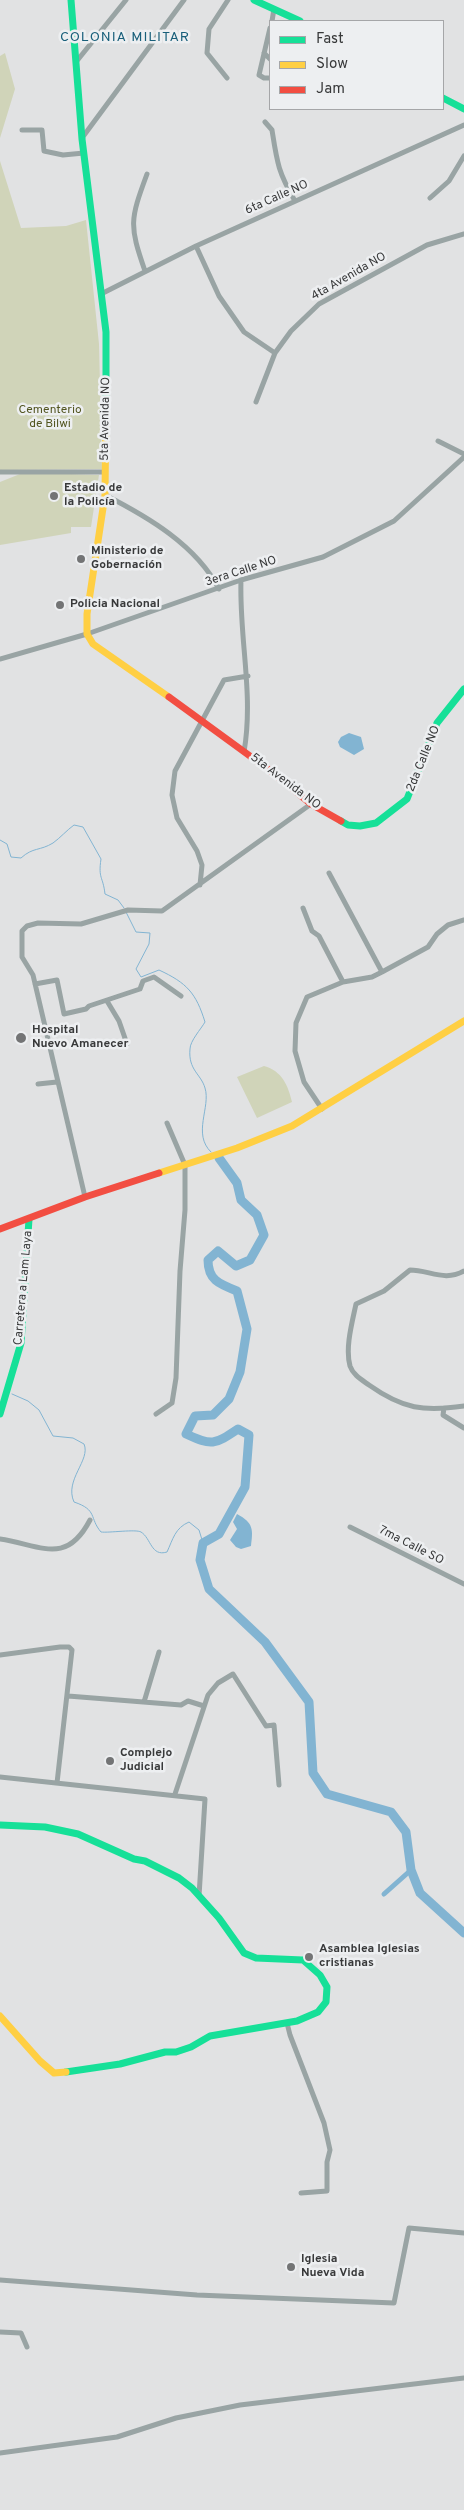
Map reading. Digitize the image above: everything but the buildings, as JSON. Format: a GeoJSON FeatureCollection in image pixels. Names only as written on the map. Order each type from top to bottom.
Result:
{"type":"FeatureCollection","features":[{"type":"Feature","properties":{"kind":"street"},"geometry":{"type":"LineString","coordinates":[[76,62],[126,0]]}},
{"type":"Feature","properties":{"kind":"street"},"geometry":{"type":"LineString","coordinates":[[82,139],[184,0]]}},
{"type":"Feature","properties":{"kind":"street"},"geometry":{"type":"LineString","coordinates":[[227,78],[207,53],[209,29],[228,0]]}},
{"type":"Feature","properties":{"kind":"street"},"geometry":{"type":"LineString","coordinates":[[254,0],[298,20]]}},
{"type":"Feature","properties":{"kind":"street","name":"5ta Avenida NO"},"geometry":{"type":"LineString","coordinates":[[74,1],[76,62],[82,139],[106,332],[105,495],[102,530],[91,582],[87,634],[93,644],[202,720],[311,804],[348,824]]}},
{"type":"Feature","properties":{"kind":"street"},"geometry":{"type":"LineString","coordinates":[[272,20],[274,9]]}},
{"type":"Feature","properties":{"kind":"street"},"geometry":{"type":"LineString","coordinates":[[269,32],[259,75],[269,78]]}},
{"type":"Feature","properties":{"kind":"street"},"geometry":{"type":"LineString","coordinates":[[264,53],[269,58]]}},
{"type":"Feature","properties":{"kind":"street"},"geometry":{"type":"LineString","coordinates":[[444,99],[464,109]]}},
{"type":"Feature","properties":{"kind":"street"},"geometry":{"type":"LineString","coordinates":[[265,122],[272,130],[278,171],[295,201]]}},
{"type":"Feature","properties":{"kind":"street","name":"6ta Calle NO"},"geometry":{"type":"LineString","coordinates":[[101,294],[196,246],[464,125]]}},
{"type":"Feature","properties":{"kind":"street"},"geometry":{"type":"LineString","coordinates":[[22,130],[42,130],[44,151],[63,155],[84,153]]}},
{"type":"Feature","properties":{"kind":"street"},"geometry":{"type":"LineString","coordinates":[[430,198],[449,181],[464,156]]}},
{"type":"Feature","properties":{"kind":"street"},"geometry":{"type":"LineString","coordinates":[[144,271],[134,238],[133,217],[147,174]]}},
{"type":"Feature","properties":{"kind":"street","name":"4ta Avenida NO"},"geometry":{"type":"LineString","coordinates":[[256,402],[275,352],[291,331],[319,304],[426,245],[464,234]]}},
{"type":"Feature","properties":{"kind":"street"},"geometry":{"type":"LineString","coordinates":[[196,246],[219,296],[244,332],[275,352]]}},
{"type":"Feature","properties":{"kind":"street"},"geometry":{"type":"LineString","coordinates":[[438,441],[464,455]]}},
{"type":"Feature","properties":{"kind":"street","name":"3era Calle NO"},"geometry":{"type":"LineString","coordinates":[[0,659],[87,634],[241,580],[322,557],[394,521],[464,455]]}},
{"type":"Feature","properties":{"kind":"street"},"geometry":{"type":"LineString","coordinates":[[0,472],[105,472]]}},
{"type":"Feature","properties":{"kind":"street"},"geometry":{"type":"LineString","coordinates":[[105,495],[150,520],[167,534],[200,562],[212,576],[219,589]]}},
{"type":"Feature","properties":{"kind":"street"},"geometry":{"type":"LineString","coordinates":[[241,580],[240,616],[248,676],[249,723],[244,752]]}},
{"type":"Feature","properties":{"kind":"street"},"geometry":{"type":"LineString","coordinates":[[200,885],[202,865],[198,851],[177,818],[172,795],[175,771],[224,680],[248,676]]}},
{"type":"Feature","properties":{"kind":"street","name":"2da Calle NO"},"geometry":{"type":"LineString","coordinates":[[348,824],[360,826],[376,823],[407,799],[437,723],[464,689]]}},
{"type":"Feature","properties":{"kind":"street"},"geometry":{"type":"LineString","coordinates":[[85,1198],[33,975],[22,957],[22,931],[28,926],[38,923],[81,924],[128,910],[162,911],[311,804]]}},
{"type":"Feature","properties":{"kind":"street"},"geometry":{"type":"LineString","coordinates":[[329,873],[382,972]]}},
{"type":"Feature","properties":{"kind":"street"},"geometry":{"type":"LineString","coordinates":[[303,908],[312,932],[319,936],[343,982]]}},
{"type":"Feature","properties":{"kind":"street"},"geometry":{"type":"LineString","coordinates":[[322,1109],[304,1082],[295,1051],[296,1023],[307,998],[343,982],[372,977],[428,947],[437,934],[448,925],[464,920]]}},
{"type":"Feature","properties":{"kind":"street"},"geometry":{"type":"LineString","coordinates":[[35,984],[57,980],[64,1014],[86,1009],[89,1006],[140,989],[143,981],[154,977],[182,996]]}},
{"type":"Feature","properties":{"kind":"street"},"geometry":{"type":"LineString","coordinates":[[107,1001],[119,1021],[127,1044]]}},
{"type":"Feature","properties":{"kind":"street"},"geometry":{"type":"LineString","coordinates":[[0,1230],[85,1198],[220,1154],[292,1126],[464,1021]]}},
{"type":"Feature","properties":{"kind":"street"},"geometry":{"type":"LineString","coordinates":[[38,1084],[57,1082]]}},
{"type":"Feature","properties":{"kind":"street"},"geometry":{"type":"LineString","coordinates":[[156,1414],[172,1403],[176,1378],[180,1271],[185,1210],[181,1166],[167,1124]]}},
{"type":"Feature","properties":{"kind":"street","name":"Carretera a Lam Laya"},"geometry":{"type":"LineString","coordinates":[[0,1414],[21,1343],[29,1218]]}},
{"type":"Feature","properties":{"kind":"street"},"geometry":{"type":"LineString","coordinates":[[464,1271],[456,1276],[445,1277],[410,1270],[384,1291],[356,1304],[348,1356],[350,1368],[359,1378],[399,1403],[424,1409],[464,1406]]}},
{"type":"Feature","properties":{"kind":"street"},"geometry":{"type":"LineString","coordinates":[[444,1408],[443,1415],[464,1428]]}},
{"type":"Feature","properties":{"kind":"street"},"geometry":{"type":"LineString","coordinates":[[0,1539],[47,1548],[66,1548],[79,1537],[90,1520]]}},
{"type":"Feature","properties":{"kind":"street","name":"7ma Calle SO"},"geometry":{"type":"LineString","coordinates":[[350,1527],[464,1584]]}},
{"type":"Feature","properties":{"kind":"street"},"geometry":{"type":"LineString","coordinates":[[0,1655],[69,1647],[72,1650],[68,1696],[56,1783]]}},
{"type":"Feature","properties":{"kind":"street"},"geometry":{"type":"LineString","coordinates":[[144,1702],[159,1652]]}},
{"type":"Feature","properties":{"kind":"street"},"geometry":{"type":"LineString","coordinates":[[174,1794],[208,1695],[218,1683],[233,1674],[266,1726],[274,1725],[279,1785]]}},
{"type":"Feature","properties":{"kind":"street"},"geometry":{"type":"LineString","coordinates":[[68,1696],[182,1705],[188,1701],[204,1706]]}},
{"type":"Feature","properties":{"kind":"street"},"geometry":{"type":"LineString","coordinates":[[0,1777],[174,1794],[205,1799],[199,1896]]}},
{"type":"Feature","properties":{"kind":"street"},"geometry":{"type":"LineString","coordinates":[[0,1825],[44,1827],[96,1840],[179,1878],[219,1918],[244,1953],[256,1958],[303,1960],[320,1975],[327,1987],[326,2002],[314,2015],[287,2023],[210,2036],[191,2047],[176,2052],[166,2052],[120,2064],[75,2072],[54,2073],[40,2061],[0,2016]]}},
{"type":"Feature","properties":{"kind":"street"},"geometry":{"type":"LineString","coordinates":[[287,2023],[324,2123],[330,2150],[327,2162],[326,2191],[301,2193]]}},
{"type":"Feature","properties":{"kind":"street"},"geometry":{"type":"LineString","coordinates":[[0,2280],[197,2295],[394,2303],[409,2228],[464,2234]]}},
{"type":"Feature","properties":{"kind":"street"},"geometry":{"type":"LineString","coordinates":[[0,2332],[21,2333],[27,2347]]}},
{"type":"Feature","properties":{"kind":"street"},"geometry":{"type":"LineString","coordinates":[[0,2453],[117,2437],[176,2418],[240,2405],[464,2378]]}},
{"type":"Feature","properties":{"kind":"green space"},"geometry":{"type":"Polygon","coordinates":[[[5,53],[15,89],[0,138],[0,56],[5,53]]]}},
{"type":"Feature","properties":{"kind":"green space","name":"Cementerio de Bilwi"},"geometry":{"type":"Polygon","coordinates":[[[0,161],[21,228],[66,226],[86,220],[99,344],[102,469],[0,470],[0,161]]]}},
{"type":"Feature","properties":{"kind":"green space","name":"Estadio de la Policía"},"geometry":{"type":"Polygon","coordinates":[[[20,474],[99,475],[91,527],[71,527],[71,533],[0,545],[0,482],[20,474]]]}},
{"type":"Feature","properties":{"kind":"green space"},"geometry":{"type":"Polygon","coordinates":[[[264,1066],[280,1075],[292,1102],[257,1118],[237,1077],[264,1066]]]}},
{"type":"Feature","properties":{"kind":"water"},"geometry":{"type":"Polygon","coordinates":[[[349,733],[361,737],[364,749],[354,755],[340,747],[338,742],[341,737],[349,733]]]}},
{"type":"Feature","properties":{"kind":"water"},"geometry":{"type":"Polygon","coordinates":[[[237,1514],[247,1521],[252,1531],[251,1546],[241,1549],[236,1547],[230,1540],[237,1529],[233,1522],[237,1514]]]}},
{"type":"Feature","properties":{"kind":"waterway"},"geometry":{"type":"LineString","coordinates":[[0,840],[7,844],[11,857],[21,858],[29,852],[53,843],[74,825],[83,827],[101,859],[100,874],[105,894],[118,900],[124,908]]}},
{"type":"Feature","properties":{"kind":"waterway"},"geometry":{"type":"LineString","coordinates":[[126,912],[136,932],[150,933],[149,944],[136,969],[141,977],[159,970],[169,975],[189,990],[202,1012],[205,1022],[192,1042],[190,1056],[193,1067],[205,1088],[206,1103],[202,1129],[206,1145],[211,1152]]}},
{"type":"Feature","properties":{"kind":"waterway"},"geometry":{"type":"LineString","coordinates":[[219,1158],[237,1183],[241,1200],[257,1215],[264,1235],[250,1260],[236,1266],[218,1251],[208,1260],[212,1277],[225,1286],[237,1291],[247,1329],[240,1372],[229,1399],[213,1415],[195,1416],[186,1434],[208,1442],[218,1441],[238,1429],[249,1435],[245,1487],[219,1534],[203,1543],[200,1560],[209,1589],[265,1642],[309,1702],[313,1773],[327,1794],[391,1812],[406,1832],[411,1870],[420,1893],[464,1933]]}},
{"type":"Feature","properties":{"kind":"waterway"},"geometry":{"type":"LineString","coordinates":[[12,1394],[28,1401],[39,1410],[53,1436],[73,1438],[84,1444],[84,1457],[72,1486],[72,1494],[74,1502],[90,1511],[101,1532],[141,1532],[154,1549],[162,1553],[167,1552],[180,1527],[189,1522],[199,1530],[203,1543]]}},
{"type":"Feature","properties":{"kind":"waterway"},"geometry":{"type":"LineString","coordinates":[[384,1894],[411,1870]]}},
{"type":"Feature","properties":{"kind":"traffic: fast"},"geometry":{"type":"LineString","coordinates":[[71,0],[82,139],[106,332],[106,404]]}},
{"type":"Feature","properties":{"kind":"traffic: fast"},"geometry":{"type":"LineString","coordinates":[[254,0],[298,20]]}},
{"type":"Feature","properties":{"kind":"traffic: fast"},"geometry":{"type":"LineString","coordinates":[[444,99],[464,109]]}},
{"type":"Feature","properties":{"kind":"traffic: fast"},"geometry":{"type":"LineString","coordinates":[[341,821],[348,825],[360,826],[376,823],[407,799],[437,723],[464,689]]}},
{"type":"Feature","properties":{"kind":"traffic: fast"},"geometry":{"type":"LineString","coordinates":[[0,1414],[21,1343],[29,1219]]}},
{"type":"Feature","properties":{"kind":"traffic: fast"},"geometry":{"type":"LineString","coordinates":[[0,1825],[45,1827],[78,1834],[134,1859],[145,1861],[179,1878],[192,1888],[219,1918],[244,1953],[256,1958],[303,1960],[320,1975],[327,1987],[326,2002],[318,2012],[297,2021],[210,2036],[191,2047],[176,2052],[165,2052],[120,2064],[66,2072]]}},
{"type":"Feature","properties":{"kind":"traffic: slow"},"geometry":{"type":"LineString","coordinates":[[106,404],[105,495],[87,614],[87,634],[93,644],[169,697]]}},
{"type":"Feature","properties":{"kind":"traffic: slow"},"geometry":{"type":"LineString","coordinates":[[159,1173],[237,1148],[292,1126],[464,1021]]}},
{"type":"Feature","properties":{"kind":"traffic: slow"},"geometry":{"type":"LineString","coordinates":[[0,2016],[40,2061],[54,2073],[66,2072]]}},
{"type":"Feature","properties":{"kind":"traffic: jam"},"geometry":{"type":"LineString","coordinates":[[169,697],[276,775],[311,804],[341,821]]}},
{"type":"Feature","properties":{"kind":"traffic: jam"},"geometry":{"type":"LineString","coordinates":[[0,1229],[85,1197],[159,1173]]}},
{"type":"Feature","properties":{"kind":"place","name":"Estadio de la Policía"},"geometry":{"type":"Point","coordinates":[54,496]}},
{"type":"Feature","properties":{"kind":"place","name":"Ministerio de Gobernación"},"geometry":{"type":"Point","coordinates":[81,559]}},
{"type":"Feature","properties":{"kind":"place","name":"Policia Nacional"},"geometry":{"type":"Point","coordinates":[60,605]}},
{"type":"Feature","properties":{"kind":"place","name":"Hospital Nuevo Amanecer"},"geometry":{"type":"Point","coordinates":[21,1038]}},
{"type":"Feature","properties":{"kind":"place","name":"Complejo Judicial"},"geometry":{"type":"Point","coordinates":[110,1761]}},
{"type":"Feature","properties":{"kind":"place","name":"Asamblea Iglesias cristianas"},"geometry":{"type":"Point","coordinates":[309,1957]}},
{"type":"Feature","properties":{"kind":"place","name":"Iglesia Nueva Vida"},"geometry":{"type":"Point","coordinates":[291,2267]}},
{"type":"Feature","properties":{"kind":"district","name":"COLONIA MILITAR"},"geometry":{"type":"Point","coordinates":[125,38]}}]}
